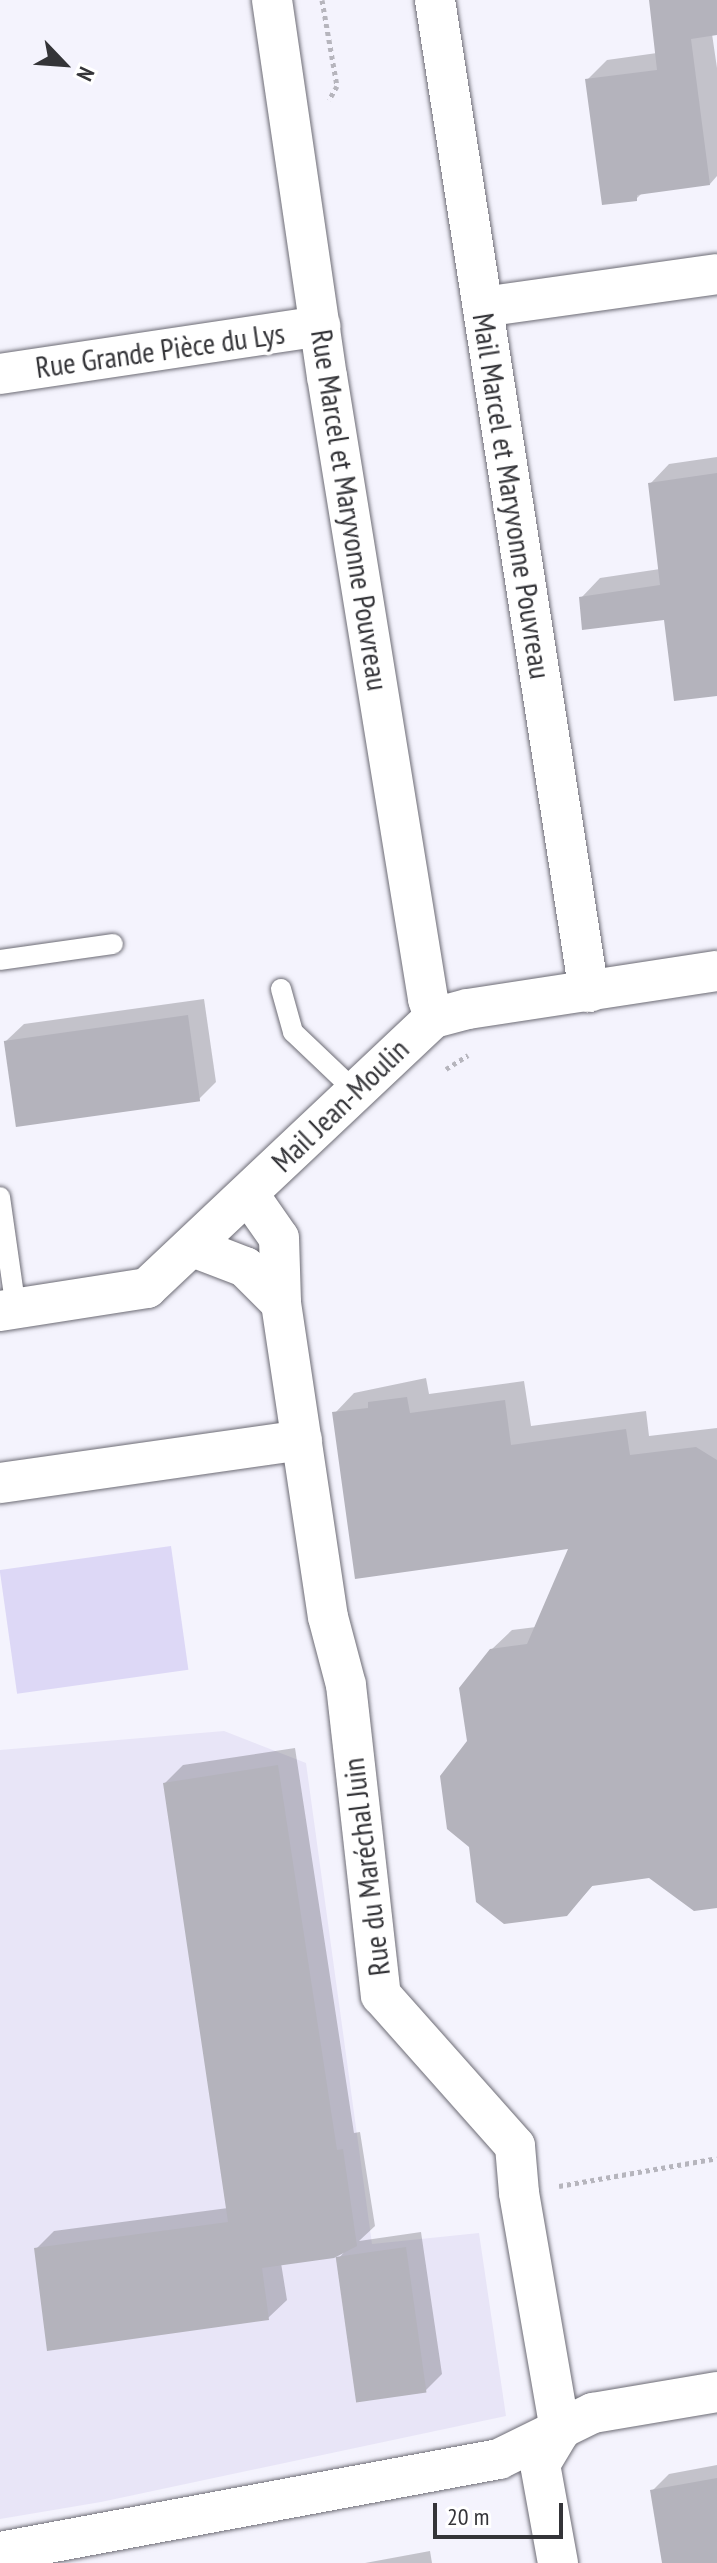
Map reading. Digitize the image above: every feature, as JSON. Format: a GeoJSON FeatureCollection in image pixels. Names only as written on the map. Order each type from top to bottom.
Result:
{"type":"FeatureCollection","features":[{"type":"Feature","properties":{"kind":"street","name":"Rue Marcel et Maryvonne Pouvreau"},"geometry":{"type":"LineString","coordinates":[[272,0],[320,326],[428,999],[434,1018]]}},
{"type":"Feature","properties":{"kind":"street","name":"Mail Marcel et Maryvonne Pouvreau"},"geometry":{"type":"LineString","coordinates":[[435,0],[589,992]]}},
{"type":"Feature","properties":{"kind":"street"},"geometry":{"type":"LineString","coordinates":[[483,307],[717,274]]}},
{"type":"Feature","properties":{"kind":"street","name":"Rue Grande Pièce du Lys"},"geometry":{"type":"LineString","coordinates":[[0,374],[320,326]]}},
{"type":"Feature","properties":{"kind":"street","name":"Mail Jean-Moulin"},"geometry":{"type":"LineString","coordinates":[[8,1310],[147,1288],[434,1018],[468,1009],[717,971]]}},
{"type":"Feature","properties":{"kind":"street","name":"Rue du Maréchal Juin"},"geometry":{"type":"LineString","coordinates":[[249,1195],[279,1238],[281,1303],[328,1617],[346,1685],[381,1995],[515,2146],[519,2193],[560,2431]]}},
{"type":"Feature","properties":{"kind":"street"},"geometry":{"type":"LineString","coordinates":[[193,1247],[245,1267],[281,1303]]}},
{"type":"Feature","properties":{"kind":"street"},"geometry":{"type":"LineString","coordinates":[[0,1483],[261,1443],[302,1440]]}},
{"type":"Feature","properties":{"kind":"street"},"geometry":{"type":"LineString","coordinates":[[0,2552],[499,2459],[593,2413],[717,2392]]}},
{"type":"Feature","properties":{"kind":"street"},"geometry":{"type":"LineString","coordinates":[[558,2563],[540,2464],[560,2431]]}},
{"type":"Feature","properties":{"kind":"lane"},"geometry":{"type":"LineString","coordinates":[[0,960],[113,944]]}},
{"type":"Feature","properties":{"kind":"lane"},"geometry":{"type":"LineString","coordinates":[[281,989],[293,1032],[355,1091]]}},
{"type":"Feature","properties":{"kind":"lane"},"geometry":{"type":"LineString","coordinates":[[0,1197],[8,1310]]}},
{"type":"Feature","properties":{"kind":"path"},"geometry":{"type":"LineString","coordinates":[[445,1070],[471,1053]]}},
{"type":"Feature","properties":{"kind":"path"},"geometry":{"type":"LineString","coordinates":[[519,2193],[717,2158]]}},
{"type":"Feature","properties":{"kind":"shaded area"},"geometry":{"type":"Polygon","coordinates":[[[171,1546],[188,1670],[17,1694],[0,1570],[171,1546]]]}},
{"type":"Feature","properties":{"kind":"shaded area"},"geometry":{"type":"Polygon","coordinates":[[[224,1731],[306,1763],[372,2244],[479,2233],[506,2416],[101,2502],[0,2519],[0,1750],[224,1731]]]}},
{"type":"Feature","properties":{"kind":"building"},"geometry":{"type":"Polygon","coordinates":[[[649,0],[717,0],[717,35],[691,39],[710,185],[637,195],[637,201],[602,205],[585,79],[657,70],[649,0]]]}},
{"type":"Feature","properties":{"kind":"building"},"geometry":{"type":"Polygon","coordinates":[[[717,473],[717,696],[674,701],[664,620],[582,630],[579,597],[660,585],[648,483],[717,473]]]}},
{"type":"Feature","properties":{"kind":"building"},"geometry":{"type":"Polygon","coordinates":[[[188,1015],[200,1101],[16,1127],[4,1041],[188,1015]]]}},
{"type":"Feature","properties":{"kind":"building"},"geometry":{"type":"Polygon","coordinates":[[[407,1397],[410,1413],[505,1400],[511,1445],[626,1429],[630,1455],[696,1447],[717,1460],[717,1908],[694,1911],[649,1878],[592,1886],[567,1916],[504,1924],[476,1902],[469,1847],[447,1829],[440,1776],[467,1741],[459,1688],[490,1649],[527,1644],[568,1549],[355,1579],[332,1412],[368,1408],[368,1402],[407,1397]]]}},
{"type":"Feature","properties":{"kind":"building"},"geometry":{"type":"Polygon","coordinates":[[[278,1765],[337,2150],[343,2149],[357,2246],[334,2258],[262,2268],[269,2320],[47,2351],[34,2248],[228,2222],[163,1783],[278,1765]]]}},
{"type":"Feature","properties":{"kind":"building"},"geometry":{"type":"Polygon","coordinates":[[[406,2247],[426,2393],[356,2402],[336,2257],[406,2247]]]}},
{"type":"Feature","properties":{"kind":"building"},"geometry":{"type":"Polygon","coordinates":[[[717,2478],[717,2563],[662,2563],[650,2490],[717,2478]]]}}]}
